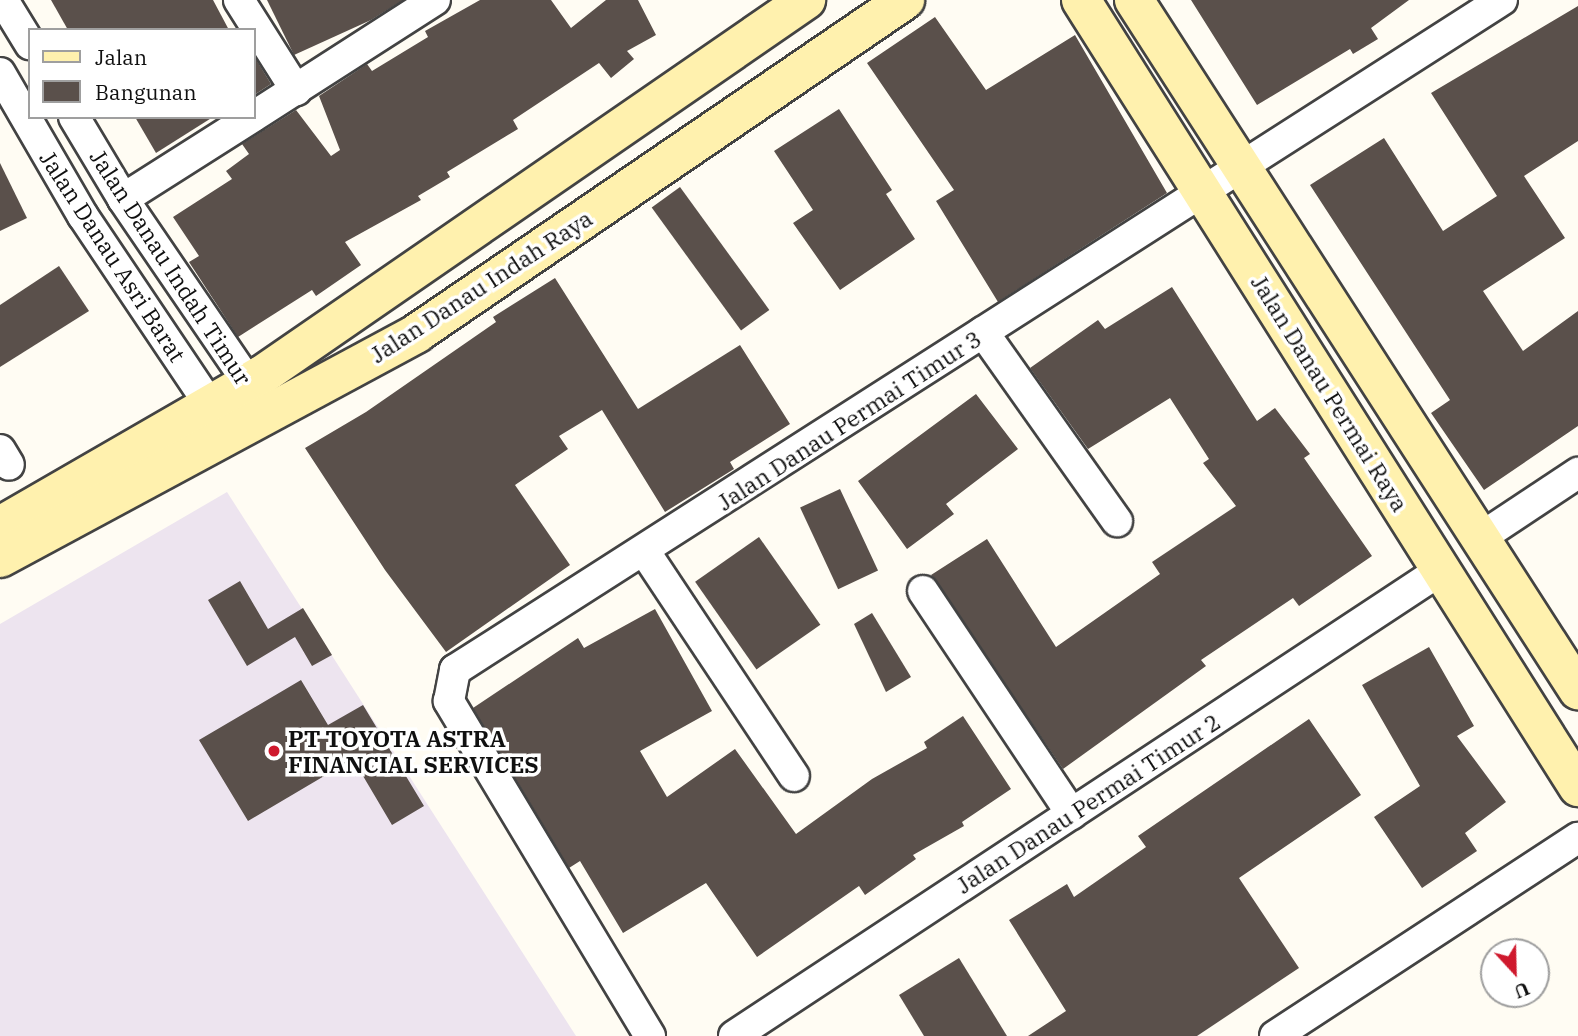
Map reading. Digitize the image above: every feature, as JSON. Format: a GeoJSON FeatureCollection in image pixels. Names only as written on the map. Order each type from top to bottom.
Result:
{"type":"FeatureCollection","features":[{"type":"Feature","properties":{"kind":"street"},"geometry":{"type":"LineString","coordinates":[[4,0],[28,41]]}},
{"type":"Feature","properties":{"kind":"street"},"geometry":{"type":"LineString","coordinates":[[239,0],[296,90]]}},
{"type":"Feature","properties":{"kind":"street"},"geometry":{"type":"LineString","coordinates":[[256,115],[435,0]]}},
{"type":"Feature","properties":{"kind":"street","name":"Jalan Danau Indah Raya"},"geometry":{"type":"LineString","coordinates":[[0,558],[221,420],[247,383],[806,0]]}},
{"type":"Feature","properties":{"kind":"street","name":"Jalan Danau Indah Raya"},"geometry":{"type":"LineString","coordinates":[[0,526],[221,420],[271,414],[417,333],[905,0]]}},
{"type":"Feature","properties":{"kind":"street","name":"Jalan Danau Permai Raya"},"geometry":{"type":"LineString","coordinates":[[1081,0],[1578,787]]}},
{"type":"Feature","properties":{"kind":"street","name":"Jalan Danau Permai Raya"},"geometry":{"type":"LineString","coordinates":[[1134,0],[1239,168],[1578,690]]}},
{"type":"Feature","properties":{"kind":"street","name":"Jalan Danau Permai Timur 3"},"geometry":{"type":"LineString","coordinates":[[650,1036],[450,701],[455,670],[645,552],[1203,190],[1503,0]]}},
{"type":"Feature","properties":{"kind":"street","name":"Jalan Danau Asri Barat"},"geometry":{"type":"LineString","coordinates":[[0,73],[83,216],[221,420]]}},
{"type":"Feature","properties":{"kind":"street","name":"Jalan Danau Indah Timur"},"geometry":{"type":"LineString","coordinates":[[75,119],[123,199],[247,383],[271,414]]}},
{"type":"Feature","properties":{"kind":"street"},"geometry":{"type":"LineString","coordinates":[[123,199],[250,119]]}},
{"type":"Feature","properties":{"kind":"street"},"geometry":{"type":"LineString","coordinates":[[390,287],[410,314],[417,333]]}},
{"type":"Feature","properties":{"kind":"street"},"geometry":{"type":"LineString","coordinates":[[983,332],[1117,521]]}},
{"type":"Feature","properties":{"kind":"street"},"geometry":{"type":"LineString","coordinates":[[1480,538],[1578,473]]}},
{"type":"Feature","properties":{"kind":"street"},"geometry":{"type":"LineString","coordinates":[[645,552],[794,776]]}},
{"type":"Feature","properties":{"kind":"street","name":"Jalan Danau Permai Timur 2"},"geometry":{"type":"LineString","coordinates":[[734,1036],[1441,570]]}},
{"type":"Feature","properties":{"kind":"street"},"geometry":{"type":"LineString","coordinates":[[923,591],[1072,814]]}},
{"type":"Feature","properties":{"kind":"street"},"geometry":{"type":"LineString","coordinates":[[1275,1036],[1578,838]]}},
{"type":"Feature","properties":{"kind":"shaded area"},"geometry":{"type":"Polygon","coordinates":[[[227,492],[576,1036],[0,1036],[0,624],[227,492]]]}},
{"type":"Feature","properties":{"kind":"building"},"geometry":{"type":"Polygon","coordinates":[[[51,0],[213,0],[228,28],[67,28],[51,0]]]}},
{"type":"Feature","properties":{"kind":"building"},"geometry":{"type":"Polygon","coordinates":[[[267,0],[403,0],[371,20],[294,55],[267,0]]]}},
{"type":"Feature","properties":{"kind":"building"},"geometry":{"type":"Polygon","coordinates":[[[480,0],[551,0],[571,28],[606,0],[638,0],[656,35],[627,51],[634,59],[611,78],[599,63],[513,120],[518,129],[447,172],[450,177],[418,196],[421,200],[345,242],[361,265],[316,296],[312,290],[238,337],[189,262],[199,256],[173,217],[232,179],[226,171],[249,154],[242,144],[296,110],[331,156],[340,150],[319,96],[367,64],[372,71],[428,37],[425,31],[480,0]]]}},
{"type":"Feature","properties":{"kind":"building"},"geometry":{"type":"Polygon","coordinates":[[[1191,0],[1409,0],[1371,28],[1378,39],[1353,54],[1350,49],[1257,105],[1191,0]]]}},
{"type":"Feature","properties":{"kind":"building"},"geometry":{"type":"Polygon","coordinates":[[[1578,6],[1578,141],[1524,176],[1565,238],[1483,291],[1523,351],[1578,311],[1578,426],[1484,490],[1431,413],[1450,400],[1310,185],[1384,138],[1443,231],[1497,196],[1431,93],[1578,6]]]}},
{"type":"Feature","properties":{"kind":"building"},"geometry":{"type":"Polygon","coordinates":[[[935,17],[986,90],[1075,35],[1167,193],[998,302],[936,201],[954,190],[867,63],[935,17]]]}},
{"type":"Feature","properties":{"kind":"building"},"geometry":{"type":"Polygon","coordinates":[[[256,59],[271,84],[256,94],[256,59]]]}},
{"type":"Feature","properties":{"kind":"building"},"geometry":{"type":"Polygon","coordinates":[[[839,109],[892,190],[886,194],[915,239],[840,290],[793,223],[813,210],[774,151],[839,109]]]}},
{"type":"Feature","properties":{"kind":"building"},"geometry":{"type":"Polygon","coordinates":[[[136,119],[210,119],[156,153],[136,119]]]}},
{"type":"Feature","properties":{"kind":"building"},"geometry":{"type":"Polygon","coordinates":[[[0,163],[27,218],[0,231],[0,163]]]}},
{"type":"Feature","properties":{"kind":"building"},"geometry":{"type":"Polygon","coordinates":[[[680,187],[769,310],[741,331],[652,208],[680,187]]]}},
{"type":"Feature","properties":{"kind":"building"},"geometry":{"type":"Polygon","coordinates":[[[59,266],[89,311],[0,367],[0,305],[59,266]]]}},
{"type":"Feature","properties":{"kind":"building"},"geometry":{"type":"Polygon","coordinates":[[[555,278],[638,409],[740,345],[790,424],[730,462],[734,469],[665,512],[602,410],[559,436],[568,449],[515,485],[570,565],[446,652],[385,570],[305,448],[366,412],[496,322],[493,317],[555,278]]]}},
{"type":"Feature","properties":{"kind":"building"},"geometry":{"type":"Polygon","coordinates":[[[1172,287],[1257,421],[1275,408],[1310,454],[1304,458],[1372,556],[1299,606],[1293,598],[1201,660],[1206,666],[1063,769],[931,575],[987,539],[1056,647],[1160,574],[1152,562],[1236,506],[1203,463],[1209,459],[1170,398],[1088,449],[1030,368],[1098,320],[1105,329],[1172,287]]]}},
{"type":"Feature","properties":{"kind":"building"},"geometry":{"type":"Polygon","coordinates":[[[976,394],[1018,449],[946,504],[954,514],[907,549],[858,481],[976,394]]]}},
{"type":"Feature","properties":{"kind":"building"},"geometry":{"type":"Polygon","coordinates":[[[840,489],[878,571],[838,589],[800,508],[840,489]]]}},
{"type":"Feature","properties":{"kind":"building"},"geometry":{"type":"Polygon","coordinates":[[[759,537],[820,625],[756,669],[695,582],[759,537]]]}},
{"type":"Feature","properties":{"kind":"building"},"geometry":{"type":"Polygon","coordinates":[[[240,581],[268,629],[303,608],[332,655],[312,666],[295,637],[247,666],[208,600],[240,581]]]}},
{"type":"Feature","properties":{"kind":"building"},"geometry":{"type":"Polygon","coordinates":[[[655,609],[712,711],[640,751],[667,797],[735,749],[796,834],[872,779],[927,748],[924,742],[963,716],[1011,789],[962,822],[964,826],[913,855],[916,859],[865,895],[859,886],[757,957],[706,883],[623,933],[580,861],[569,868],[473,708],[578,638],[584,648],[655,609]]]}},
{"type":"Feature","properties":{"kind":"building"},"geometry":{"type":"Polygon","coordinates":[[[872,613],[911,677],[886,692],[854,624],[872,613]]]}},
{"type":"Feature","properties":{"kind":"building"},"geometry":{"type":"Polygon","coordinates":[[[1429,647],[1474,726],[1457,736],[1506,802],[1465,833],[1477,851],[1422,888],[1374,817],[1420,786],[1362,685],[1429,647]]]}},
{"type":"Feature","properties":{"kind":"building","name":"PT TOYOTA ASTRA FINANCIAL SERVICES"},"geometry":{"type":"Polygon","coordinates":[[[301,680],[328,725],[363,705],[424,806],[392,825],[353,759],[248,821],[199,740],[301,680]]]}},
{"type":"Feature","properties":{"kind":"building"},"geometry":{"type":"Polygon","coordinates":[[[1309,719],[1361,795],[1239,878],[1299,968],[1197,1036],[1028,1036],[1066,1011],[1009,920],[1067,884],[1074,897],[1146,847],[1138,836],[1309,719]]]}},
{"type":"Feature","properties":{"kind":"building"},"geometry":{"type":"Polygon","coordinates":[[[959,958],[1007,1036],[924,1036],[899,995],[959,958]]]}},
{"type":"Feature","properties":{"kind":"place","name":"PT TOYOTA ASTRA FINANCIAL SERVICES"},"geometry":{"type":"Point","coordinates":[274,751]}}]}
